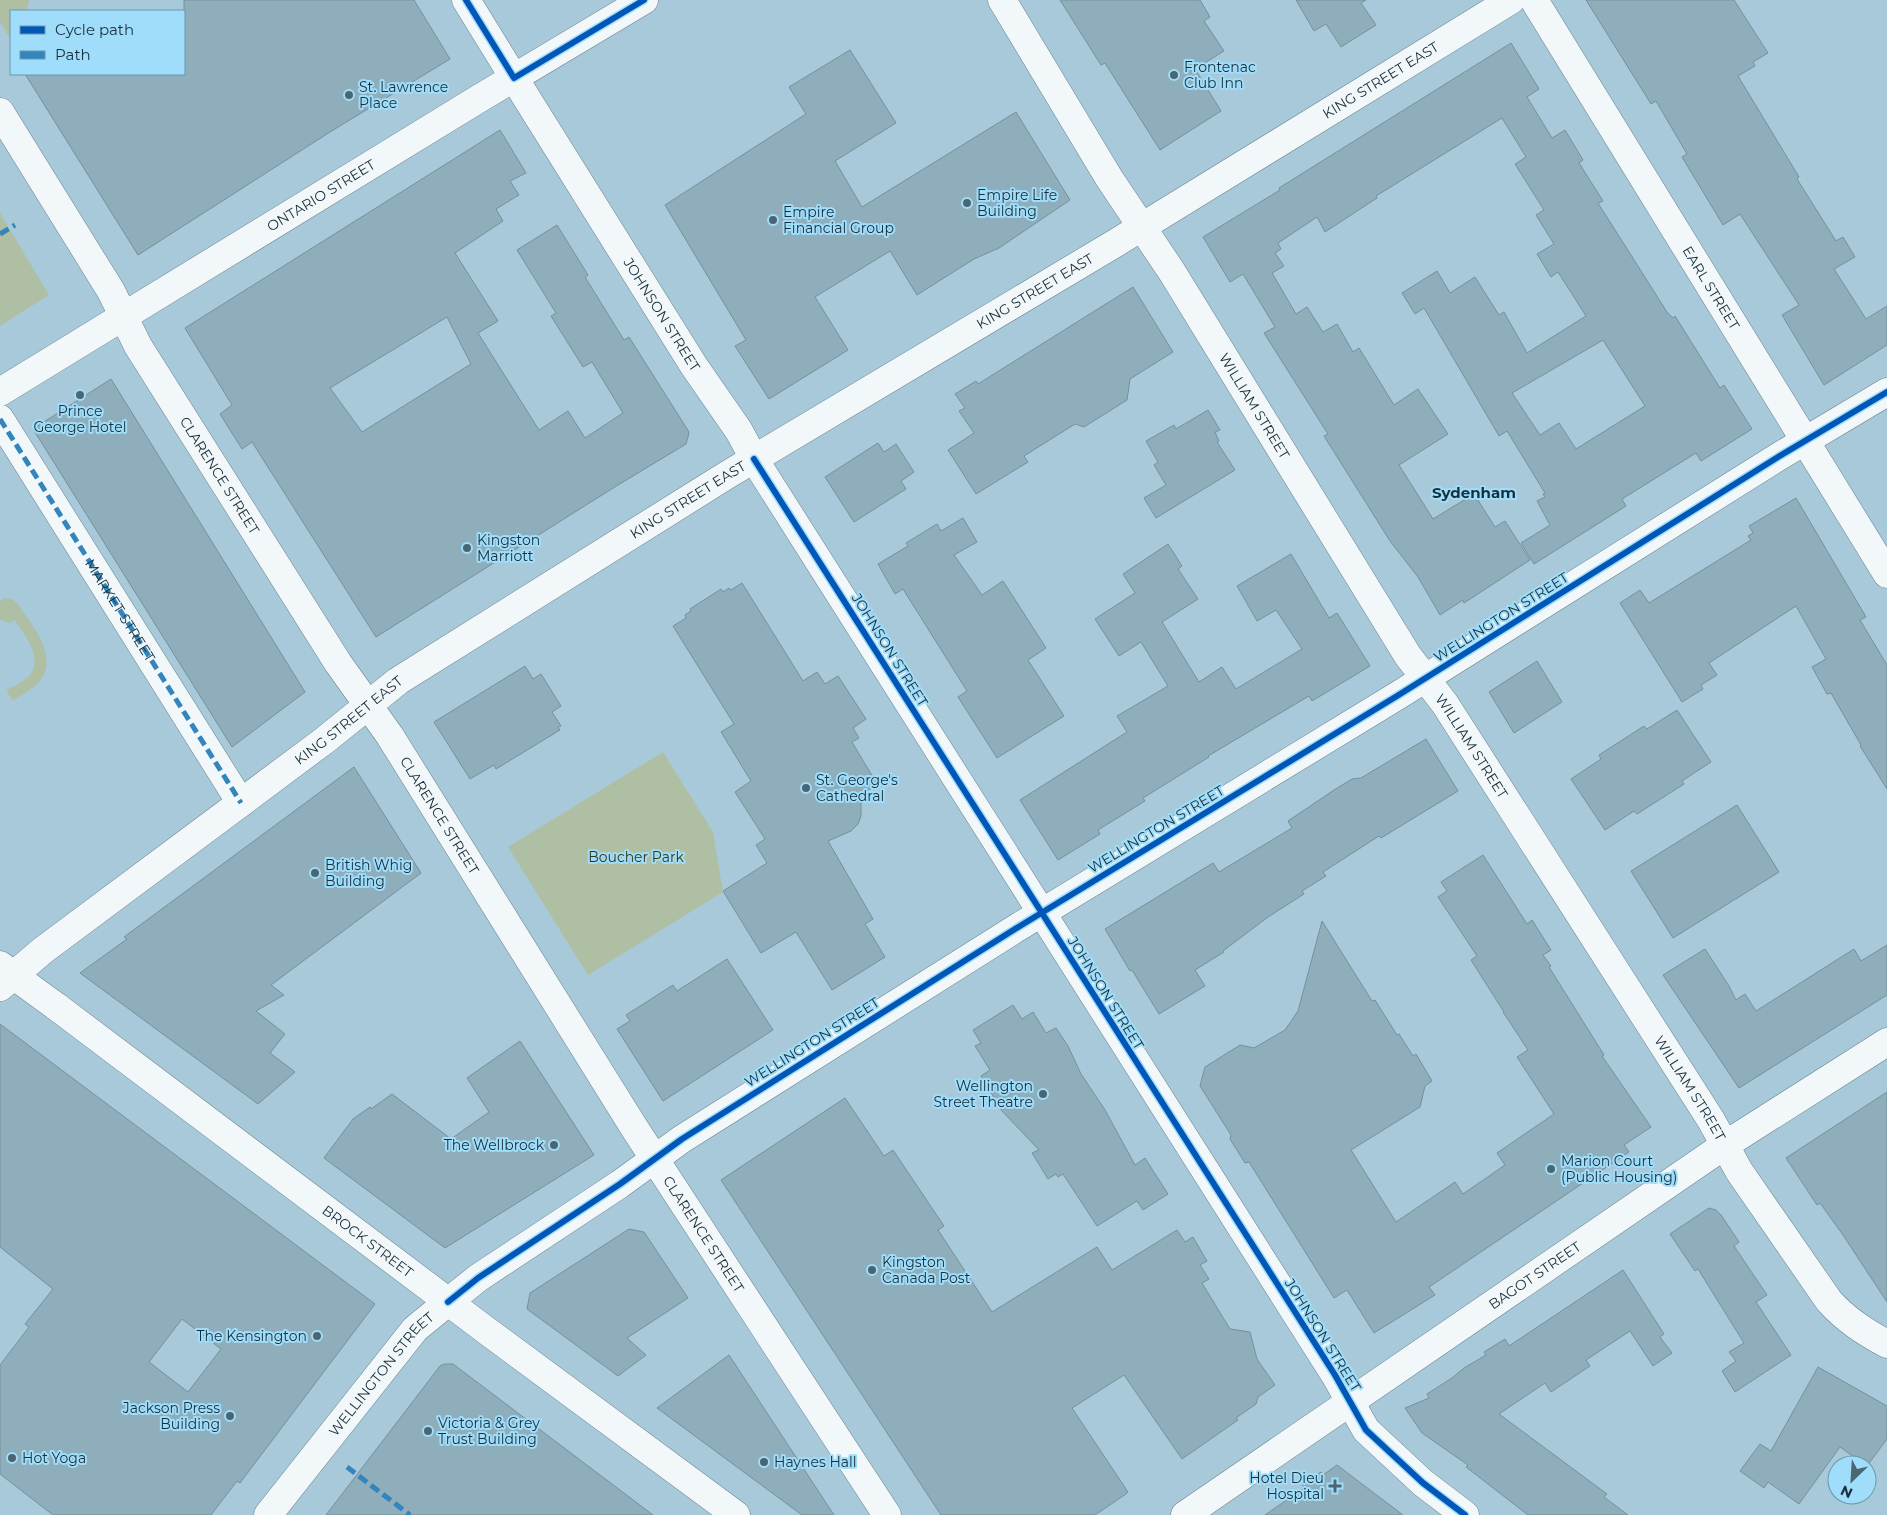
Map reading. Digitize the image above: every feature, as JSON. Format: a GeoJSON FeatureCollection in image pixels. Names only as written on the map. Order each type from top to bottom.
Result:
{"type":"FeatureCollection","features":[{"type":"Feature","properties":{"kind":"street","name":"JOHNSON STREET"},"geometry":{"type":"LineString","coordinates":[[466,0],[694,366],[739,431],[754,460],[1335,1375],[1366,1430],[1423,1482],[1465,1515]]}},
{"type":"Feature","properties":{"kind":"street","name":"ONTARIO STREET"},"geometry":{"type":"LineString","coordinates":[[0,392],[644,0]]}},
{"type":"Feature","properties":{"kind":"street","name":"WILLIAM STREET"},"geometry":{"type":"LineString","coordinates":[[1002,0],[1109,178],[1178,280],[1405,651],[1445,704],[1725,1145],[1739,1171],[1829,1300],[1842,1315],[1863,1331],[1887,1344]]}},
{"type":"Feature","properties":{"kind":"street","name":"KING STREET EAST"},"geometry":{"type":"LineString","coordinates":[[4,976],[42,951],[241,803],[325,740],[398,681],[754,460],[1142,227],[1511,0]]}},
{"type":"Feature","properties":{"kind":"street","name":"EARL STREET"},"geometry":{"type":"LineString","coordinates":[[1534,0],[1887,574]]}},
{"type":"Feature","properties":{"kind":"street","name":"CLARENCE STREET"},"geometry":{"type":"LineString","coordinates":[[0,112],[111,292],[138,346],[338,662],[390,736],[654,1159],[887,1515]]}},
{"type":"Feature","properties":{"kind":"street","name":"WELLINGTON STREET"},"geometry":{"type":"LineString","coordinates":[[268,1515],[415,1329],[478,1278],[620,1184],[682,1139],[1015,929],[1426,679],[1887,392]]}},
{"type":"Feature","properties":{"kind":"street","name":"MARKET STREET"},"geometry":{"type":"LineString","coordinates":[[0,419],[241,803]]}},
{"type":"Feature","properties":{"kind":"street","name":"BROCK STREET"},"geometry":{"type":"LineString","coordinates":[[4,976],[56,1007],[448,1302],[736,1515]]}},
{"type":"Feature","properties":{"kind":"street","name":"BAGOT STREET"},"geometry":{"type":"LineString","coordinates":[[1185,1515],[1725,1145],[1887,1042]]}},
{"type":"Feature","properties":{"kind":"green space"},"geometry":{"type":"Polygon","coordinates":[[[0,0],[29,0],[27,10],[10,10],[10,38],[0,22],[0,0]]]}},
{"type":"Feature","properties":{"kind":"green space"},"geometry":{"type":"Polygon","coordinates":[[[0,213],[49,295],[0,326],[0,213]]]}},
{"type":"Feature","properties":{"kind":"green space"},"geometry":{"type":"Polygon","coordinates":[[[4,598],[12,599],[17,603],[37,632],[46,654],[47,665],[44,675],[36,685],[13,701],[6,690],[27,678],[35,664],[32,648],[15,620],[9,623],[0,619],[0,601],[4,598]]]}},
{"type":"Feature","properties":{"kind":"green space","name":"Boucher Park"},"geometry":{"type":"Polygon","coordinates":[[[663,752],[713,832],[723,892],[588,975],[508,847],[663,752]]]}},
{"type":"Feature","properties":{"kind":"building"},"geometry":{"type":"Polygon","coordinates":[[[184,0],[414,0],[450,59],[330,132],[138,255],[26,75],[185,75],[184,0]]]}},
{"type":"Feature","properties":{"kind":"building","name":"Frontenac Club Inn"},"geometry":{"type":"Polygon","coordinates":[[[1060,0],[1200,0],[1210,17],[1204,21],[1224,51],[1195,69],[1221,111],[1160,150],[1105,63],[1101,65],[1060,0]]]}},
{"type":"Feature","properties":{"kind":"building"},"geometry":{"type":"Polygon","coordinates":[[[1296,0],[1366,0],[1361,3],[1376,25],[1341,47],[1326,24],[1314,31],[1296,0]]]}},
{"type":"Feature","properties":{"kind":"building"},"geometry":{"type":"Polygon","coordinates":[[[1586,0],[1734,0],[1768,53],[1753,62],[1755,66],[1738,76],[1799,177],[1797,179],[1836,241],[1843,237],[1855,257],[1834,269],[1866,319],[1887,306],[1887,345],[1824,385],[1782,315],[1799,305],[1740,214],[1723,225],[1682,157],[1687,154],[1656,101],[1651,104],[1586,0]]]}},
{"type":"Feature","properties":{"kind":"building"},"geometry":{"type":"Polygon","coordinates":[[[1511,43],[1539,89],[1527,97],[1552,138],[1565,130],[1583,160],[1579,163],[1603,201],[1598,203],[1667,312],[1673,318],[1675,316],[1720,388],[1724,385],[1752,429],[1701,461],[1696,453],[1622,499],[1626,506],[1534,564],[1521,543],[1550,525],[1537,501],[1545,497],[1543,494],[1545,493],[1507,431],[1499,436],[1424,308],[1415,314],[1402,293],[1437,271],[1450,293],[1475,277],[1499,315],[1504,312],[1527,353],[1586,316],[1558,272],[1551,277],[1537,254],[1554,244],[1536,215],[1544,210],[1515,164],[1526,157],[1502,118],[1376,196],[1377,198],[1325,232],[1317,217],[1278,243],[1281,249],[1275,253],[1284,266],[1272,273],[1296,314],[1307,307],[1323,332],[1337,324],[1353,352],[1359,348],[1394,405],[1418,389],[1448,434],[1399,465],[1433,519],[1474,494],[1495,527],[1505,521],[1530,560],[1464,603],[1463,600],[1440,615],[1418,577],[1390,541],[1324,436],[1328,434],[1264,333],[1275,327],[1243,274],[1230,282],[1203,237],[1280,190],[1279,188],[1511,43]],[[1603,340],[1512,393],[1540,435],[1559,423],[1576,449],[1645,406],[1603,340]]]}},
{"type":"Feature","properties":{"kind":"building"},"geometry":{"type":"Polygon","coordinates":[[[850,50],[896,123],[835,161],[862,207],[1016,112],[1070,200],[999,248],[974,259],[917,295],[890,251],[815,297],[848,350],[769,399],[735,346],[746,340],[665,205],[806,114],[789,87],[850,50]]]}},
{"type":"Feature","properties":{"kind":"building"},"geometry":{"type":"Polygon","coordinates":[[[500,130],[526,173],[510,181],[519,195],[496,209],[503,221],[455,253],[498,321],[478,333],[539,430],[568,411],[585,438],[623,413],[592,362],[583,367],[551,316],[556,313],[517,250],[557,225],[588,275],[585,277],[624,340],[629,337],[689,432],[688,437],[686,444],[376,637],[252,442],[242,449],[220,414],[232,405],[185,328],[500,130]],[[447,317],[330,388],[362,432],[471,364],[447,317]]]}},
{"type":"Feature","properties":{"kind":"building"},"geometry":{"type":"Polygon","coordinates":[[[1133,287],[1173,352],[1130,379],[1127,400],[1084,427],[1075,424],[1024,456],[1028,462],[976,494],[948,450],[974,433],[959,411],[965,408],[955,394],[976,381],[978,384],[1133,287]]]}},
{"type":"Feature","properties":{"kind":"building"},"geometry":{"type":"Polygon","coordinates":[[[111,379],[305,692],[232,747],[33,429],[111,379]]]}},
{"type":"Feature","properties":{"kind":"building"},"geometry":{"type":"Polygon","coordinates":[[[1208,410],[1220,430],[1215,432],[1219,441],[1217,442],[1235,470],[1156,518],[1144,498],[1166,485],[1154,465],[1158,462],[1146,441],[1174,425],[1176,429],[1208,410]]]}},
{"type":"Feature","properties":{"kind":"building"},"geometry":{"type":"Polygon","coordinates":[[[878,443],[884,452],[896,444],[914,472],[901,481],[906,489],[854,522],[825,477],[878,443]]]}},
{"type":"Feature","properties":{"kind":"building"},"geometry":{"type":"Polygon","coordinates":[[[1796,498],[1866,617],[1860,620],[1887,665],[1887,789],[1860,746],[1831,693],[1827,694],[1812,667],[1826,659],[1796,606],[1709,663],[1717,675],[1701,685],[1703,689],[1682,702],[1620,603],[1640,590],[1649,603],[1751,540],[1748,536],[1753,533],[1749,526],[1796,498]]]}},
{"type":"Feature","properties":{"kind":"building"},"geometry":{"type":"Polygon","coordinates":[[[963,518],[977,542],[954,555],[982,595],[1003,581],[1046,648],[1028,660],[1064,716],[997,758],[958,697],[967,691],[903,589],[895,594],[878,564],[908,546],[906,543],[937,524],[941,531],[963,518]]]}},
{"type":"Feature","properties":{"kind":"building"},"geometry":{"type":"Polygon","coordinates":[[[1168,544],[1182,566],[1178,569],[1198,599],[1162,622],[1199,682],[1222,667],[1236,689],[1302,649],[1276,610],[1257,621],[1237,586],[1291,554],[1329,618],[1337,613],[1370,666],[1312,701],[1309,696],[1208,756],[1143,798],[1145,801],[1098,830],[1100,834],[1058,860],[1020,800],[1127,732],[1117,716],[1168,686],[1141,642],[1119,656],[1095,619],[1135,593],[1123,574],[1168,544]]]}},
{"type":"Feature","properties":{"kind":"building","name":"St. George's Cathedral"},"geometry":{"type":"Polygon","coordinates":[[[742,583],[803,681],[817,672],[825,684],[838,676],[866,719],[853,728],[859,738],[852,742],[877,784],[861,795],[861,816],[858,824],[851,831],[828,841],[873,919],[865,924],[885,957],[832,990],[796,932],[761,953],[723,891],[767,863],[756,845],[765,839],[735,792],[751,781],[721,732],[734,724],[673,626],[686,618],[685,615],[691,611],[690,609],[721,589],[723,592],[729,588],[731,590],[742,583]]]}},
{"type":"Feature","properties":{"kind":"building"},"geometry":{"type":"Polygon","coordinates":[[[1537,661],[1562,702],[1514,733],[1489,692],[1537,661]]]}},
{"type":"Feature","properties":{"kind":"building"},"geometry":{"type":"Polygon","coordinates":[[[525,666],[533,679],[541,674],[561,706],[552,712],[561,726],[558,727],[560,730],[496,769],[494,765],[470,779],[434,722],[525,666]]]}},
{"type":"Feature","properties":{"kind":"building"},"geometry":{"type":"Polygon","coordinates":[[[1677,710],[1711,762],[1682,781],[1684,784],[1637,814],[1634,811],[1605,830],[1571,779],[1601,759],[1599,755],[1644,726],[1647,729],[1677,710]]]}},
{"type":"Feature","properties":{"kind":"building"},"geometry":{"type":"Polygon","coordinates":[[[1426,739],[1458,791],[1381,838],[1379,836],[1323,872],[1326,876],[1302,891],[1304,894],[1268,917],[1224,952],[1195,970],[1205,986],[1159,1014],[1105,929],[1213,863],[1219,872],[1292,828],[1288,821],[1334,790],[1352,779],[1361,778],[1426,739]]]}},
{"type":"Feature","properties":{"kind":"building"},"geometry":{"type":"Polygon","coordinates":[[[354,767],[421,873],[271,985],[284,995],[256,1011],[285,1034],[270,1053],[295,1072],[258,1104],[80,973],[127,939],[124,937],[354,767]]]}},
{"type":"Feature","properties":{"kind":"building"},"geometry":{"type":"Polygon","coordinates":[[[1737,805],[1779,872],[1673,938],[1631,871],[1737,805]]]}},
{"type":"Feature","properties":{"kind":"building"},"geometry":{"type":"Polygon","coordinates":[[[1483,855],[1527,924],[1532,920],[1551,950],[1543,955],[1551,966],[1549,967],[1604,1055],[1602,1056],[1651,1127],[1624,1145],[1629,1152],[1429,1287],[1435,1295],[1374,1333],[1347,1290],[1334,1298],[1249,1162],[1245,1163],[1230,1139],[1231,1135],[1200,1086],[1205,1067],[1240,1045],[1254,1048],[1285,1030],[1298,1011],[1322,921],[1372,1001],[1375,1000],[1413,1056],[1416,1054],[1432,1081],[1425,1086],[1420,1107],[1351,1150],[1396,1222],[1455,1182],[1463,1194],[1505,1165],[1497,1153],[1554,1114],[1517,1057],[1528,1050],[1471,960],[1477,956],[1438,897],[1447,891],[1441,882],[1483,855]]]}},
{"type":"Feature","properties":{"kind":"building"},"geometry":{"type":"Polygon","coordinates":[[[1887,945],[1887,995],[1739,1088],[1663,975],[1705,949],[1736,1000],[1745,994],[1756,1011],[1854,949],[1861,961],[1887,945]]]}},
{"type":"Feature","properties":{"kind":"building"},"geometry":{"type":"Polygon","coordinates":[[[727,959],[773,1030],[663,1101],[617,1029],[630,1021],[626,1015],[673,985],[677,991],[727,959]]]}},
{"type":"Feature","properties":{"kind":"building","name":"Wellington Street Theatre"},"geometry":{"type":"Polygon","coordinates":[[[1013,1005],[1022,1019],[1033,1012],[1046,1033],[1056,1028],[1135,1165],[1145,1158],[1168,1194],[1143,1210],[1137,1201],[1097,1226],[1063,1174],[1058,1177],[1056,1174],[1048,1179],[1032,1153],[1039,1150],[1002,1111],[981,1076],[990,1070],[975,1046],[981,1043],[973,1030],[1013,1005]]]}},
{"type":"Feature","properties":{"kind":"building"},"geometry":{"type":"Polygon","coordinates":[[[0,1024],[375,1304],[240,1483],[237,1481],[211,1515],[53,1515],[0,1474],[0,1365],[29,1327],[25,1324],[53,1289],[0,1247],[0,1024]],[[182,1319],[149,1362],[188,1392],[221,1349],[182,1319]]]}},
{"type":"Feature","properties":{"kind":"building","name":"The Wellbrock"},"geometry":{"type":"Polygon","coordinates":[[[520,1041],[594,1155],[445,1248],[324,1158],[353,1119],[392,1094],[451,1139],[489,1112],[467,1078],[520,1041]]]}},
{"type":"Feature","properties":{"kind":"building"},"geometry":{"type":"Polygon","coordinates":[[[1887,1092],[1887,1302],[1843,1235],[1820,1203],[1817,1205],[1786,1158],[1887,1092]]]}},
{"type":"Feature","properties":{"kind":"building","name":"Kingston Canada Post"},"geometry":{"type":"Polygon","coordinates":[[[845,1098],[884,1156],[893,1150],[944,1226],[938,1230],[992,1312],[1097,1247],[1112,1270],[1177,1230],[1185,1242],[1193,1237],[1207,1261],[1200,1265],[1209,1279],[1202,1283],[1230,1329],[1250,1332],[1257,1359],[1275,1385],[1258,1397],[1256,1404],[1236,1418],[1238,1420],[1182,1459],[1124,1375],[1072,1408],[1128,1492],[1126,1494],[1095,1515],[941,1515],[721,1180],[845,1098]]]}},
{"type":"Feature","properties":{"kind":"building"},"geometry":{"type":"Polygon","coordinates":[[[1709,1208],[1716,1210],[1721,1215],[1739,1242],[1734,1246],[1767,1295],[1756,1302],[1791,1355],[1735,1392],[1722,1371],[1736,1361],[1729,1352],[1744,1343],[1698,1269],[1695,1271],[1670,1234],[1709,1208]]]}},
{"type":"Feature","properties":{"kind":"building"},"geometry":{"type":"Polygon","coordinates":[[[629,1229],[644,1232],[688,1298],[627,1338],[646,1355],[618,1376],[527,1309],[530,1293],[629,1229]]]}},
{"type":"Feature","properties":{"kind":"building"},"geometry":{"type":"Polygon","coordinates":[[[1623,1270],[1664,1334],[1660,1337],[1672,1353],[1653,1366],[1630,1331],[1586,1360],[1590,1366],[1551,1392],[1545,1383],[1499,1414],[1607,1494],[1604,1497],[1628,1515],[1528,1515],[1466,1467],[1468,1465],[1422,1433],[1405,1408],[1429,1398],[1427,1394],[1486,1355],[1484,1352],[1505,1339],[1509,1346],[1623,1270]]]}},
{"type":"Feature","properties":{"kind":"building","name":"Haynes Hall"},"geometry":{"type":"Polygon","coordinates":[[[729,1355],[834,1515],[802,1515],[657,1408],[729,1355]]]}},
{"type":"Feature","properties":{"kind":"building"},"geometry":{"type":"Polygon","coordinates":[[[453,1364],[653,1515],[326,1515],[440,1366],[453,1364]]]}},
{"type":"Feature","properties":{"kind":"building"},"geometry":{"type":"Polygon","coordinates":[[[1818,1367],[1887,1406],[1887,1439],[1875,1455],[1851,1455],[1840,1447],[1834,1455],[1827,1455],[1827,1465],[1799,1504],[1768,1482],[1764,1488],[1740,1471],[1760,1444],[1771,1451],[1818,1367]]]}},
{"type":"Feature","properties":{"kind":"building","name":"Hotel Dieu Hospital"},"geometry":{"type":"Polygon","coordinates":[[[1337,1465],[1403,1515],[1265,1515],[1304,1488],[1302,1484],[1321,1472],[1323,1475],[1337,1465]]]}},
{"type":"Feature","properties":{"kind":"marked path"},"geometry":{"type":"LineString","coordinates":[[0,234],[15,225]]}},
{"type":"Feature","properties":{"kind":"marked path"},"geometry":{"type":"LineString","coordinates":[[0,419],[241,803]]}},
{"type":"Feature","properties":{"kind":"marked path"},"geometry":{"type":"LineString","coordinates":[[347,1467],[410,1515]]}},
{"type":"Feature","properties":{"kind":"cycle path"},"geometry":{"type":"LineString","coordinates":[[466,0],[514,78],[644,0]]}},
{"type":"Feature","properties":{"kind":"cycle path"},"geometry":{"type":"LineString","coordinates":[[448,1302],[478,1278],[620,1184],[682,1139],[1015,929],[1397,696],[1778,457],[1887,392]]}},
{"type":"Feature","properties":{"kind":"cycle path"},"geometry":{"type":"LineString","coordinates":[[754,459],[1335,1375],[1366,1430],[1423,1483],[1465,1515]]}},
{"type":"Feature","properties":{"kind":"place","name":"Frontenac Club Inn"},"geometry":{"type":"Point","coordinates":[1174,75]}},
{"type":"Feature","properties":{"kind":"place","name":"St. Lawrence Place"},"geometry":{"type":"Point","coordinates":[349,95]}},
{"type":"Feature","properties":{"kind":"place","name":"Empire Life Building"},"geometry":{"type":"Point","coordinates":[967,203]}},
{"type":"Feature","properties":{"kind":"place","name":"Empire Financial Group"},"geometry":{"type":"Point","coordinates":[773,220]}},
{"type":"Feature","properties":{"kind":"place","name":"Prince George Hotel"},"geometry":{"type":"Point","coordinates":[80,395]}},
{"type":"Feature","properties":{"kind":"place","name":"Kingston Marriott"},"geometry":{"type":"Point","coordinates":[467,548]}},
{"type":"Feature","properties":{"kind":"place","name":"St. George's Cathedral"},"geometry":{"type":"Point","coordinates":[806,788]}},
{"type":"Feature","properties":{"kind":"place","name":"British Whig Building"},"geometry":{"type":"Point","coordinates":[315,873]}},
{"type":"Feature","properties":{"kind":"place","name":"Wellington Street Theatre"},"geometry":{"type":"Point","coordinates":[1043,1094]}},
{"type":"Feature","properties":{"kind":"place","name":"The Wellbrock"},"geometry":{"type":"Point","coordinates":[554,1145]}},
{"type":"Feature","properties":{"kind":"place","name":"Marion Court (Public Housing)"},"geometry":{"type":"Point","coordinates":[1551,1169]}},
{"type":"Feature","properties":{"kind":"place","name":"Kingston Canada Post"},"geometry":{"type":"Point","coordinates":[872,1270]}},
{"type":"Feature","properties":{"kind":"place","name":"The Kensington"},"geometry":{"type":"Point","coordinates":[317,1336]}},
{"type":"Feature","properties":{"kind":"place","name":"Jackson Press Building"},"geometry":{"type":"Point","coordinates":[230,1416]}},
{"type":"Feature","properties":{"kind":"place","name":"Victoria & Grey Trust Building"},"geometry":{"type":"Point","coordinates":[428,1431]}},
{"type":"Feature","properties":{"kind":"place","name":"Hot Yoga"},"geometry":{"type":"Point","coordinates":[12,1458]}},
{"type":"Feature","properties":{"kind":"place","name":"Haynes Hall"},"geometry":{"type":"Point","coordinates":[764,1462]}},
{"type":"Feature","properties":{"kind":"place","name":"Hotel Dieu Hospital"},"geometry":{"type":"Point","coordinates":[1335,1486]}},
{"type":"Feature","properties":{"kind":"district","name":"Sydenham"},"geometry":{"type":"Point","coordinates":[1474,492]}}]}
